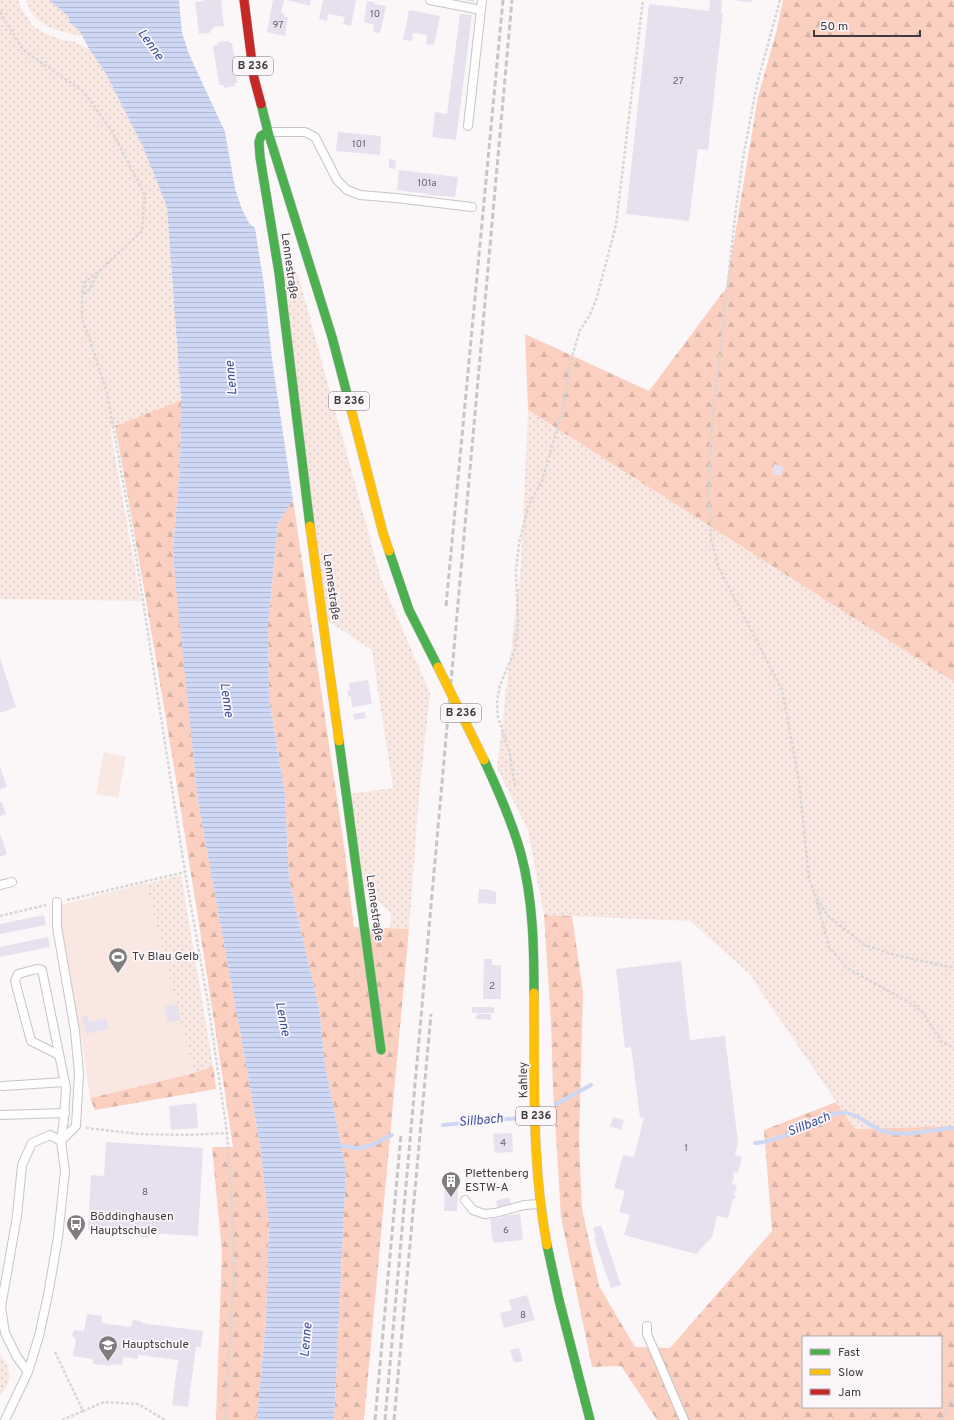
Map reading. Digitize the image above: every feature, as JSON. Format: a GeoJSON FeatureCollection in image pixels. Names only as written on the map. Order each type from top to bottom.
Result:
{"type":"FeatureCollection","features":[{"type":"Feature","properties":{"kind":"main road","name":"Lennestraße"},"geometry":{"type":"LineString","coordinates":[[244,0],[254,78],[268,132],[332,336],[383,533],[410,610],[507,808]]}},
{"type":"Feature","properties":{"kind":"main road","name":"Lennestraße"},"geometry":{"type":"LineString","coordinates":[[268,132],[261,136],[259,142],[260,157],[279,273],[310,524],[381,1050]]}},
{"type":"Feature","properties":{"kind":"main road","name":"Kahley"},"geometry":{"type":"LineString","coordinates":[[507,808],[521,854],[527,884],[534,946],[537,1149],[541,1204],[550,1263],[590,1420]]}},
{"type":"Feature","properties":{"kind":"lane"},"geometry":{"type":"LineString","coordinates":[[430,0],[481,10]]}},
{"type":"Feature","properties":{"kind":"lane"},"geometry":{"type":"LineString","coordinates":[[468,126],[482,0]]}},
{"type":"Feature","properties":{"kind":"lane"},"geometry":{"type":"LineString","coordinates":[[268,132],[304,132],[315,137],[337,180],[347,190],[360,195],[472,207]]}},
{"type":"Feature","properties":{"kind":"lane"},"geometry":{"type":"LineString","coordinates":[[0,885],[12,882]]}},
{"type":"Feature","properties":{"kind":"lane"},"geometry":{"type":"LineString","coordinates":[[57,902],[56,927],[75,1031],[78,1066],[76,1126],[61,1141]]}},
{"type":"Feature","properties":{"kind":"lane"},"geometry":{"type":"LineString","coordinates":[[5,1420],[28,1372],[39,1336],[58,1237],[65,1171],[61,1141],[65,1113],[66,1088],[42,970],[37,969],[18,974],[15,980],[31,1041],[59,1055]]}},
{"type":"Feature","properties":{"kind":"lane"},"geometry":{"type":"LineString","coordinates":[[3,1086],[65,1082]]}},
{"type":"Feature","properties":{"kind":"lane"},"geometry":{"type":"LineString","coordinates":[[0,1115],[65,1113]]}},
{"type":"Feature","properties":{"kind":"lane"},"geometry":{"type":"LineString","coordinates":[[28,1372],[17,1357],[5,1332],[2,1307],[17,1216],[22,1166],[32,1143],[50,1135],[61,1141]]}},
{"type":"Feature","properties":{"kind":"lane"},"geometry":{"type":"LineString","coordinates":[[465,1200],[473,1210],[484,1214],[495,1213],[524,1205],[541,1204]]}},
{"type":"Feature","properties":{"kind":"lane"},"geometry":{"type":"LineString","coordinates":[[647,1326],[647,1334],[684,1420]]}},
{"type":"Feature","properties":{"kind":"path"},"geometry":{"type":"LineString","coordinates":[[515,787],[510,755],[498,717],[497,702],[500,685],[515,650],[518,622],[516,571],[520,543],[529,504],[542,481],[562,412],[575,345],[580,330],[590,315],[597,297],[616,225],[643,0]]}},
{"type":"Feature","properties":{"kind":"path"},"geometry":{"type":"LineString","coordinates":[[780,0],[757,84],[735,217],[710,442],[709,508],[711,538],[718,566],[782,690],[799,781],[809,879],[817,899],[829,947],[847,968],[912,1004],[923,1013],[942,1042],[954,1048]]}},
{"type":"Feature","properties":{"kind":"path"},"geometry":{"type":"LineString","coordinates":[[0,12],[23,50],[84,92],[113,133],[145,195],[142,231],[98,272],[85,282],[82,294],[82,320],[107,393],[134,543],[185,872],[208,1003],[227,1133],[233,1225],[234,1281],[225,1420]]}},
{"type":"Feature","properties":{"kind":"path"},"geometry":{"type":"LineString","coordinates":[[82,294],[90,289],[98,272]]}},
{"type":"Feature","properties":{"kind":"path"},"geometry":{"type":"LineString","coordinates":[[0,916],[185,872]]}},
{"type":"Feature","properties":{"kind":"path"},"geometry":{"type":"LineString","coordinates":[[817,899],[828,916],[865,945],[895,955],[954,968]]}},
{"type":"Feature","properties":{"kind":"path"},"geometry":{"type":"LineString","coordinates":[[76,1126],[139,1134],[186,1135],[227,1133]]}},
{"type":"Feature","properties":{"kind":"path"},"geometry":{"type":"LineString","coordinates":[[55,1352],[83,1410]]}},
{"type":"Feature","properties":{"kind":"path"},"geometry":{"type":"LineString","coordinates":[[942,1420],[945,1410],[954,1397]]}},
{"type":"Feature","properties":{"kind":"path"},"geometry":{"type":"LineString","coordinates":[[62,1420],[104,1402],[138,1404],[165,1420]]}},
{"type":"Feature","properties":{"kind":"shaded area"},"geometry":{"type":"Polygon","coordinates":[[[0,0],[18,0],[22,10],[32,25],[42,32],[59,39],[75,42],[89,49],[105,72],[143,147],[167,207],[181,400],[110,428],[141,601],[0,599],[0,0]]]}},
{"type":"Feature","properties":{"kind":"shaded area"},"geometry":{"type":"Polygon","coordinates":[[[26,0],[49,0],[68,16],[70,23],[79,30],[82,36],[56,30],[41,22],[29,9],[26,0]]]}},
{"type":"Feature","properties":{"kind":"shaded area"},"geometry":{"type":"Polygon","coordinates":[[[298,274],[381,579],[430,693],[419,795],[409,929],[390,928],[391,913],[365,889],[350,794],[393,788],[372,650],[325,619],[282,275],[298,274]]]}},
{"type":"Feature","properties":{"kind":"shaded area"},"geometry":{"type":"Polygon","coordinates":[[[528,410],[954,682],[954,1126],[855,1129],[750,974],[690,921],[544,915],[528,830],[497,768],[521,565],[528,410]]]}},
{"type":"Feature","properties":{"kind":"shaded area"},"geometry":{"type":"Polygon","coordinates":[[[104,752],[126,757],[118,798],[96,794],[104,752]]]}},
{"type":"Feature","properties":{"kind":"shaded area"},"geometry":{"type":"Polygon","coordinates":[[[181,875],[213,1066],[194,1073],[146,884],[181,875]]]}},
{"type":"Feature","properties":{"kind":"shaded area","name":"Tv Blau Gelb"},"geometry":{"type":"Polygon","coordinates":[[[146,883],[194,1073],[90,1098],[82,1041],[53,907],[146,883]]]}},
{"type":"Feature","properties":{"kind":"shaded area"},"geometry":{"type":"Polygon","coordinates":[[[0,1354],[7,1364],[9,1379],[5,1390],[0,1395],[0,1354]]]}},
{"type":"Feature","properties":{"kind":"green space"},"geometry":{"type":"Polygon","coordinates":[[[783,0],[953,0],[954,2],[954,682],[528,410],[525,334],[649,391],[726,288],[758,97],[777,29],[783,0]]]}},
{"type":"Feature","properties":{"kind":"green space"},"geometry":{"type":"Polygon","coordinates":[[[181,400],[180,468],[173,549],[198,802],[260,1146],[269,1224],[266,1319],[257,1420],[216,1420],[222,1252],[212,1147],[233,1147],[177,786],[115,426],[181,400]]]}},
{"type":"Feature","properties":{"kind":"green space"},"geometry":{"type":"Polygon","coordinates":[[[293,500],[343,839],[354,927],[409,929],[364,1420],[334,1420],[346,1170],[325,1065],[319,1008],[289,880],[285,794],[269,698],[268,625],[278,523],[293,500]]]}},
{"type":"Feature","properties":{"kind":"green space"},"geometry":{"type":"Polygon","coordinates":[[[544,915],[572,916],[583,992],[579,1142],[582,1209],[599,1286],[635,1347],[670,1348],[772,1231],[764,1130],[836,1102],[855,1129],[954,1126],[954,1420],[657,1420],[621,1366],[592,1367],[561,1217],[553,1088],[551,1022],[544,915]]]}},
{"type":"Feature","properties":{"kind":"green space"},"geometry":{"type":"Polygon","coordinates":[[[213,1066],[216,1089],[95,1110],[90,1098],[194,1073],[213,1066]]]}},
{"type":"Feature","properties":{"kind":"water","name":"Lenne"},"geometry":{"type":"Polygon","coordinates":[[[49,0],[179,0],[182,33],[189,54],[225,132],[235,188],[241,207],[249,223],[255,228],[264,285],[272,359],[293,500],[278,523],[268,625],[269,698],[285,794],[289,880],[319,1008],[325,1065],[346,1170],[334,1420],[257,1420],[266,1319],[269,1224],[260,1146],[198,802],[175,577],[173,549],[180,468],[181,400],[167,207],[143,147],[105,72],[89,49],[79,30],[70,23],[68,16],[49,0]]]}},
{"type":"Feature","properties":{"kind":"building"},"geometry":{"type":"Polygon","coordinates":[[[203,0],[221,0],[224,26],[213,27],[213,30],[210,30],[210,33],[199,34],[195,2],[203,0]]]}},
{"type":"Feature","properties":{"kind":"building"},"geometry":{"type":"Polygon","coordinates":[[[273,0],[284,0],[281,13],[285,14],[284,17],[288,17],[285,36],[267,32],[273,0]]]}},
{"type":"Feature","properties":{"kind":"building"},"geometry":{"type":"Polygon","coordinates":[[[287,0],[311,0],[310,6],[287,0]]]}},
{"type":"Feature","properties":{"kind":"building"},"geometry":{"type":"Polygon","coordinates":[[[323,0],[356,0],[351,26],[343,24],[345,17],[328,14],[327,21],[319,19],[323,0]]]}},
{"type":"Feature","properties":{"kind":"building"},"geometry":{"type":"Polygon","coordinates":[[[463,0],[474,0],[474,2],[463,0]]]}},
{"type":"Feature","properties":{"kind":"building"},"geometry":{"type":"Polygon","coordinates":[[[710,0],[722,0],[721,13],[723,13],[708,150],[698,149],[689,221],[626,214],[649,4],[709,11],[710,0]]]}},
{"type":"Feature","properties":{"kind":"building"},"geometry":{"type":"Polygon","coordinates":[[[752,0],[752,2],[737,1],[752,0]]]}},
{"type":"Feature","properties":{"kind":"building"},"geometry":{"type":"Polygon","coordinates":[[[367,1],[386,6],[380,33],[373,32],[374,25],[364,22],[367,1]]]}},
{"type":"Feature","properties":{"kind":"building"},"geometry":{"type":"Polygon","coordinates":[[[409,10],[440,16],[434,45],[426,44],[427,35],[413,33],[412,41],[403,40],[409,10]]]}},
{"type":"Feature","properties":{"kind":"building"},"geometry":{"type":"Polygon","coordinates":[[[460,14],[472,15],[456,140],[432,137],[435,112],[447,114],[460,14]]]}},
{"type":"Feature","properties":{"kind":"building"},"geometry":{"type":"Polygon","coordinates":[[[229,41],[229,43],[232,43],[235,56],[237,83],[234,83],[235,86],[224,88],[223,85],[219,85],[213,46],[218,45],[218,42],[229,41]]]}},
{"type":"Feature","properties":{"kind":"building"},"geometry":{"type":"Polygon","coordinates":[[[338,132],[381,136],[380,155],[336,151],[338,132]]]}},
{"type":"Feature","properties":{"kind":"building"},"geometry":{"type":"Polygon","coordinates":[[[389,159],[396,160],[395,169],[389,168],[389,159]]]}},
{"type":"Feature","properties":{"kind":"building"},"geometry":{"type":"Polygon","coordinates":[[[399,170],[458,177],[455,197],[427,195],[428,194],[397,190],[399,170]]]}},
{"type":"Feature","properties":{"kind":"building"},"geometry":{"type":"Polygon","coordinates":[[[774,464],[784,467],[781,476],[772,474],[774,464]]]}},
{"type":"Feature","properties":{"kind":"building"},"geometry":{"type":"Polygon","coordinates":[[[0,658],[16,707],[0,713],[0,658]]]}},
{"type":"Feature","properties":{"kind":"building"},"geometry":{"type":"Polygon","coordinates":[[[368,680],[372,704],[352,707],[351,696],[348,697],[348,690],[350,690],[349,683],[368,680]]]}},
{"type":"Feature","properties":{"kind":"building"},"geometry":{"type":"Polygon","coordinates":[[[365,712],[366,718],[354,720],[353,714],[365,712]]]}},
{"type":"Feature","properties":{"kind":"building"},"geometry":{"type":"Polygon","coordinates":[[[0,766],[7,787],[0,789],[0,766]]]}},
{"type":"Feature","properties":{"kind":"building"},"geometry":{"type":"Polygon","coordinates":[[[0,802],[2,802],[6,814],[0,816],[0,802]]]}},
{"type":"Feature","properties":{"kind":"building"},"geometry":{"type":"Polygon","coordinates":[[[0,833],[7,854],[0,857],[0,833]]]}},
{"type":"Feature","properties":{"kind":"building"},"geometry":{"type":"Polygon","coordinates":[[[479,889],[496,892],[496,904],[478,903],[479,889]]]}},
{"type":"Feature","properties":{"kind":"building"},"geometry":{"type":"Polygon","coordinates":[[[44,915],[46,925],[0,934],[0,924],[44,915]]]}},
{"type":"Feature","properties":{"kind":"building"},"geometry":{"type":"Polygon","coordinates":[[[48,937],[50,947],[0,957],[0,947],[48,937]]]}},
{"type":"Feature","properties":{"kind":"building"},"geometry":{"type":"Polygon","coordinates":[[[484,959],[492,959],[492,965],[501,965],[501,999],[483,999],[484,959]]]}},
{"type":"Feature","properties":{"kind":"building"},"geometry":{"type":"Polygon","coordinates":[[[681,961],[690,1040],[725,1036],[738,1142],[735,1155],[742,1157],[738,1173],[734,1172],[733,1176],[732,1184],[737,1185],[734,1195],[736,1196],[735,1199],[733,1199],[728,1218],[717,1216],[712,1237],[696,1254],[624,1235],[630,1215],[619,1212],[625,1191],[614,1188],[623,1155],[634,1157],[644,1117],[640,1118],[631,1047],[625,1048],[616,969],[681,961]]]}},
{"type":"Feature","properties":{"kind":"building"},"geometry":{"type":"Polygon","coordinates":[[[177,1004],[181,1020],[168,1023],[165,1006],[177,1004]]]}},
{"type":"Feature","properties":{"kind":"building"},"geometry":{"type":"Polygon","coordinates":[[[472,1007],[494,1007],[494,1013],[472,1013],[472,1007]]]}},
{"type":"Feature","properties":{"kind":"building"},"geometry":{"type":"Polygon","coordinates":[[[477,1014],[491,1014],[491,1020],[476,1019],[477,1014]]]}},
{"type":"Feature","properties":{"kind":"building"},"geometry":{"type":"Polygon","coordinates":[[[87,1015],[89,1022],[106,1018],[108,1029],[86,1034],[82,1016],[87,1015]]]}},
{"type":"Feature","properties":{"kind":"building"},"geometry":{"type":"Polygon","coordinates":[[[196,1103],[198,1128],[171,1130],[169,1106],[196,1103]]]}},
{"type":"Feature","properties":{"kind":"building"},"geometry":{"type":"Polygon","coordinates":[[[613,1117],[624,1120],[621,1130],[610,1126],[613,1117]]]}},
{"type":"Feature","properties":{"kind":"building"},"geometry":{"type":"Polygon","coordinates":[[[512,1133],[513,1152],[495,1153],[493,1134],[512,1133]]]}},
{"type":"Feature","properties":{"kind":"building"},"geometry":{"type":"Polygon","coordinates":[[[106,1142],[203,1148],[198,1236],[148,1233],[148,1238],[137,1237],[137,1232],[88,1229],[91,1175],[104,1176],[106,1142]]]}},
{"type":"Feature","properties":{"kind":"building","name":"Plettenberg ESTW-A"},"geometry":{"type":"Polygon","coordinates":[[[445,1185],[458,1185],[457,1211],[444,1211],[445,1185]]]}},
{"type":"Feature","properties":{"kind":"building"},"geometry":{"type":"Polygon","coordinates":[[[509,1197],[511,1204],[498,1208],[496,1201],[509,1197]]]}},
{"type":"Feature","properties":{"kind":"building"},"geometry":{"type":"Polygon","coordinates":[[[520,1214],[523,1240],[493,1243],[490,1219],[520,1214]]]}},
{"type":"Feature","properties":{"kind":"building"},"geometry":{"type":"Polygon","coordinates":[[[601,1225],[621,1285],[611,1288],[594,1238],[596,1238],[593,1228],[601,1225]]]}},
{"type":"Feature","properties":{"kind":"building"},"geometry":{"type":"Polygon","coordinates":[[[527,1295],[535,1320],[504,1328],[500,1313],[512,1310],[509,1300],[527,1295]]]}},
{"type":"Feature","properties":{"kind":"building","name":"Hauptschule"},"geometry":{"type":"Polygon","coordinates":[[[87,1314],[102,1316],[102,1323],[131,1327],[133,1320],[141,1321],[142,1323],[203,1331],[201,1347],[196,1347],[188,1407],[172,1405],[178,1360],[138,1355],[138,1359],[123,1357],[122,1365],[111,1364],[111,1366],[93,1364],[93,1359],[73,1356],[76,1339],[72,1336],[73,1332],[75,1330],[84,1331],[87,1314]]]}},
{"type":"Feature","properties":{"kind":"building"},"geometry":{"type":"Polygon","coordinates":[[[519,1348],[523,1361],[514,1363],[510,1350],[519,1348]]]}},
{"type":"Feature","properties":{"kind":"waterway","name":"Sillbach"},"geometry":{"type":"LineString","coordinates":[[556,1104],[591,1085]]}},
{"type":"Feature","properties":{"kind":"waterway","name":"Sillbach"},"geometry":{"type":"LineString","coordinates":[[755,1143],[778,1138],[802,1129],[827,1116],[839,1113],[851,1114],[886,1132],[903,1134],[954,1128]]}},
{"type":"Feature","properties":{"kind":"waterway","name":"Sillbach"},"geometry":{"type":"LineString","coordinates":[[443,1125],[519,1118]]}},
{"type":"Feature","properties":{"kind":"waterway","name":"Sillbach"},"geometry":{"type":"LineString","coordinates":[[336,1145],[360,1148],[374,1144],[392,1135]]}},
{"type":"Feature","properties":{"kind":"railway"},"geometry":{"type":"LineString","coordinates":[[446,606],[503,0]]}},
{"type":"Feature","properties":{"kind":"railway"},"geometry":{"type":"LineString","coordinates":[[385,1420],[512,0]]}},
{"type":"Feature","properties":{"kind":"railway"},"geometry":{"type":"LineString","coordinates":[[394,1420],[431,1014]]}},
{"type":"Feature","properties":{"kind":"railway"},"geometry":{"type":"LineString","coordinates":[[375,1420],[401,1135]]}},
{"type":"Feature","properties":{"kind":"traffic: fast"},"geometry":{"type":"LineString","coordinates":[[261,104],[268,132],[332,337],[351,409]]}},
{"type":"Feature","properties":{"kind":"traffic: fast"},"geometry":{"type":"LineString","coordinates":[[268,132],[261,136],[259,142],[260,157],[279,273],[310,526]]}},
{"type":"Feature","properties":{"kind":"traffic: fast"},"geometry":{"type":"LineString","coordinates":[[389,551],[409,610],[438,667]]}},
{"type":"Feature","properties":{"kind":"traffic: fast"},"geometry":{"type":"LineString","coordinates":[[339,741],[381,1050]]}},
{"type":"Feature","properties":{"kind":"traffic: fast"},"geometry":{"type":"LineString","coordinates":[[484,760],[509,818],[525,871],[532,923],[534,993]]}},
{"type":"Feature","properties":{"kind":"traffic: fast"},"geometry":{"type":"LineString","coordinates":[[547,1245],[559,1300],[590,1420]]}},
{"type":"Feature","properties":{"kind":"traffic: slow"},"geometry":{"type":"LineString","coordinates":[[351,409],[389,551]]}},
{"type":"Feature","properties":{"kind":"traffic: slow"},"geometry":{"type":"LineString","coordinates":[[310,526],[339,741]]}},
{"type":"Feature","properties":{"kind":"traffic: slow"},"geometry":{"type":"LineString","coordinates":[[438,667],[484,760]]}},
{"type":"Feature","properties":{"kind":"traffic: slow"},"geometry":{"type":"LineString","coordinates":[[534,993],[534,1088],[536,1151],[538,1182],[547,1245]]}},
{"type":"Feature","properties":{"kind":"traffic: jam"},"geometry":{"type":"LineString","coordinates":[[244,0],[254,78],[261,104]]}},
{"type":"Feature","properties":{"kind":"place","name":"Tv Blau Gelb"},"geometry":{"type":"Point","coordinates":[118,974]}},
{"type":"Feature","properties":{"kind":"place","name":"Plettenberg ESTW-A"},"geometry":{"type":"Point","coordinates":[451,1198]}},
{"type":"Feature","properties":{"kind":"place","name":"Böddinghausen Hauptschule"},"geometry":{"type":"Point","coordinates":[76,1241]}},
{"type":"Feature","properties":{"kind":"place","name":"Hauptschule"},"geometry":{"type":"Point","coordinates":[108,1362]}}]}
